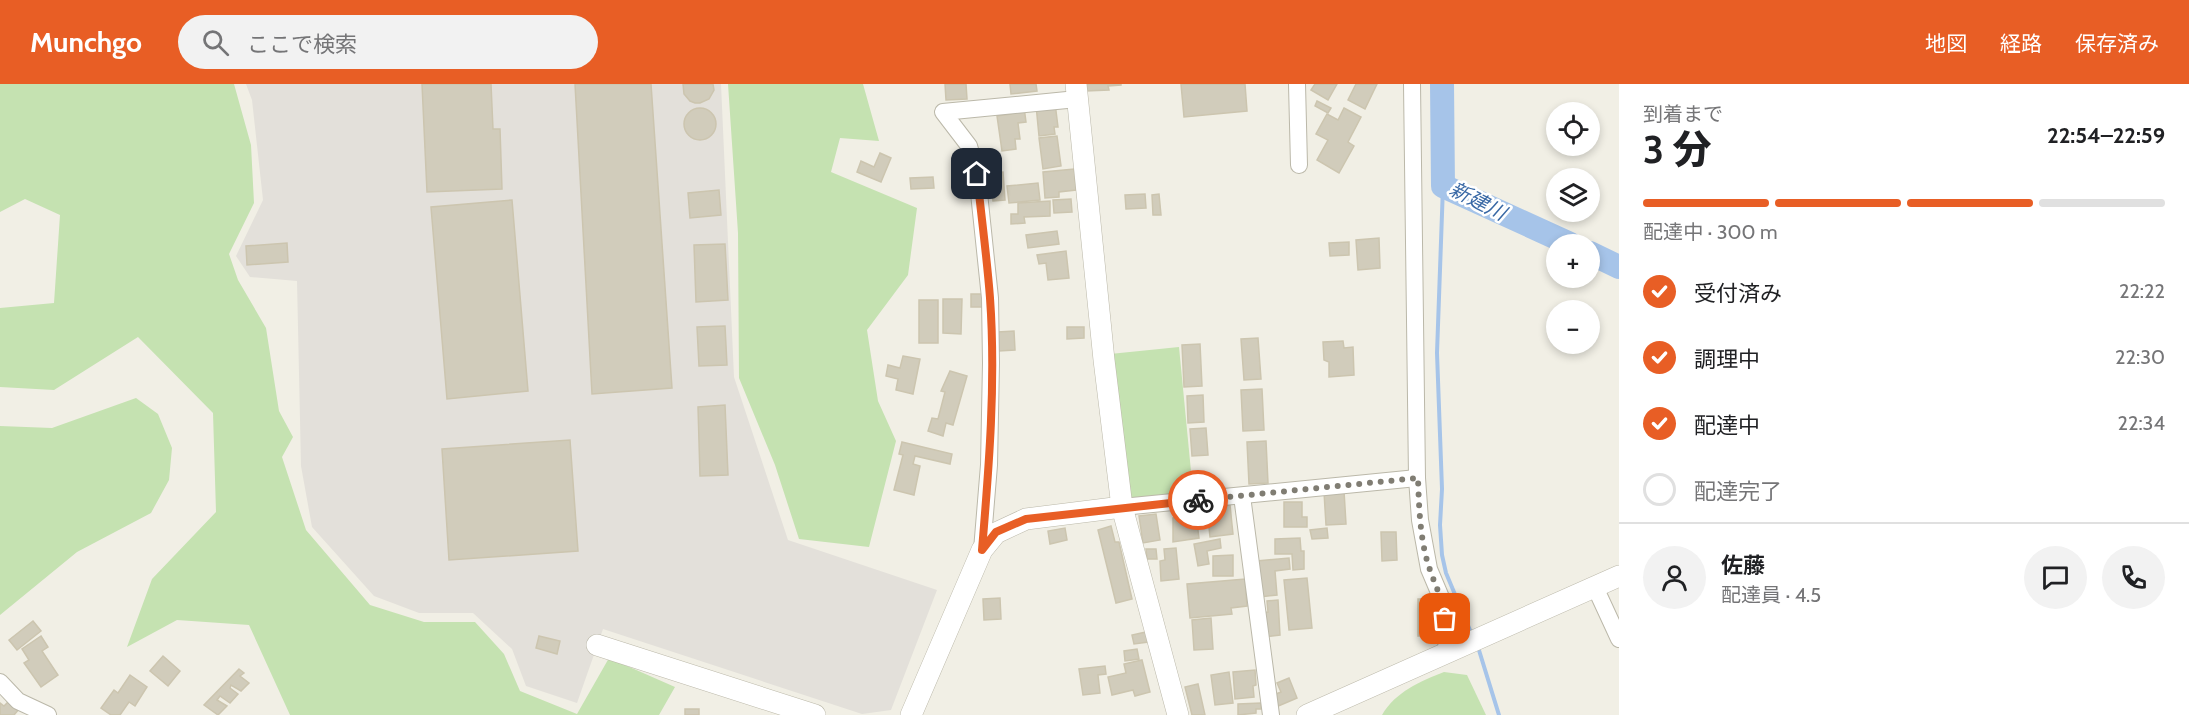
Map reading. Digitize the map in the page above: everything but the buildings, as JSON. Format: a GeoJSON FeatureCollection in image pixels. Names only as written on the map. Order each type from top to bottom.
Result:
{"type":"FeatureCollection","features":[{"type":"Feature","properties":{"kind":"street"},"geometry":{"type":"LineString","coordinates":[[1297,84],[1299,165]]}},
{"type":"Feature","properties":{"kind":"street"},"geometry":{"type":"LineString","coordinates":[[1412,84],[1420,520],[1429,569],[1443,602],[1447,652]]}},
{"type":"Feature","properties":{"kind":"street"},"geometry":{"type":"LineString","coordinates":[[982,550],[989,465],[990,298],[977,174],[969,146],[943,112],[1077,92],[1104,360],[1122,507],[1178,715]]}},
{"type":"Feature","properties":{"kind":"street"},"geometry":{"type":"LineString","coordinates":[[911,715],[982,550],[996,532],[1026,519],[1122,507],[1418,478]]}},
{"type":"Feature","properties":{"kind":"street"},"geometry":{"type":"LineString","coordinates":[[1242,496],[1271,715]]}},
{"type":"Feature","properties":{"kind":"street"},"geometry":{"type":"LineString","coordinates":[[1307,715],[1619,576]]}},
{"type":"Feature","properties":{"kind":"street"},"geometry":{"type":"LineString","coordinates":[[1595,587],[1619,639]]}},
{"type":"Feature","properties":{"kind":"street"},"geometry":{"type":"LineString","coordinates":[[597,645],[815,715]]}},
{"type":"Feature","properties":{"kind":"street"},"geometry":{"type":"LineString","coordinates":[[0,682],[18,700],[48,715]]}},
{"type":"Feature","properties":{"kind":"shaded area"},"geometry":{"type":"Polygon","coordinates":[[[246,84],[721,84],[734,377],[788,540],[937,590],[891,710],[862,714],[603,629],[577,703],[526,686],[512,649],[473,613],[419,613],[374,596],[312,527],[301,466],[297,281],[250,277],[236,256],[263,200],[252,100],[246,84]]]}},
{"type":"Feature","properties":{"kind":"green space"},"geometry":{"type":"Polygon","coordinates":[[[0,84],[234,84],[251,145],[254,203],[229,254],[238,280],[266,328],[279,411],[293,437],[282,457],[306,530],[370,605],[424,622],[475,622],[504,654],[520,691],[577,714],[609,658],[675,687],[659,715],[290,715],[249,625],[177,620],[127,647],[152,579],[216,512],[213,413],[138,337],[54,390],[0,387],[0,308],[54,303],[60,215],[25,199],[0,212],[0,84]]]}},
{"type":"Feature","properties":{"kind":"green space"},"geometry":{"type":"Polygon","coordinates":[[[728,84],[863,84],[879,141],[840,138],[831,172],[917,208],[908,275],[867,330],[878,401],[896,441],[869,547],[799,539],[775,465],[739,378],[738,233],[728,84]]]}},
{"type":"Feature","properties":{"kind":"green space"},"geometry":{"type":"Polygon","coordinates":[[[1179,347],[1193,492],[1129,499],[1110,354],[1179,347]]]}},
{"type":"Feature","properties":{"kind":"green space"},"geometry":{"type":"Polygon","coordinates":[[[136,398],[158,414],[172,448],[169,480],[151,513],[77,552],[0,615],[0,426],[52,428],[136,398]]]}},
{"type":"Feature","properties":{"kind":"green space"},"geometry":{"type":"Polygon","coordinates":[[[1444,672],[1467,675],[1486,715],[1382,715],[1401,694],[1418,683],[1444,672]]]}},
{"type":"Feature","properties":{"kind":"waterway","name":"新建川"},"geometry":{"type":"LineString","coordinates":[[1442,84],[1443,186],[1548,234]]}},
{"type":"Feature","properties":{"kind":"waterway"},"geometry":{"type":"LineString","coordinates":[[1443,186],[1437,353],[1442,489],[1440,525],[1446,573],[1472,635]]}},
{"type":"Feature","properties":{"kind":"waterway","name":"新建川"},"geometry":{"type":"LineString","coordinates":[[1600,258],[1619,267]]}},
{"type":"Feature","properties":{"kind":"waterway"},"geometry":{"type":"LineString","coordinates":[[1478,647],[1499,715]]}},
{"type":"Feature","properties":{"kind":"way so far"},"geometry":{"type":"LineString","coordinates":[[1198,500],[1418,478],[1420,520],[1429,569],[1443,602],[1445,619]]}},
{"type":"Feature","properties":{"kind":"route"},"geometry":{"type":"LineString","coordinates":[[977,174],[990,298],[991,363],[989,465],[982,550],[996,532],[1026,519],[1198,500]]}}]}
